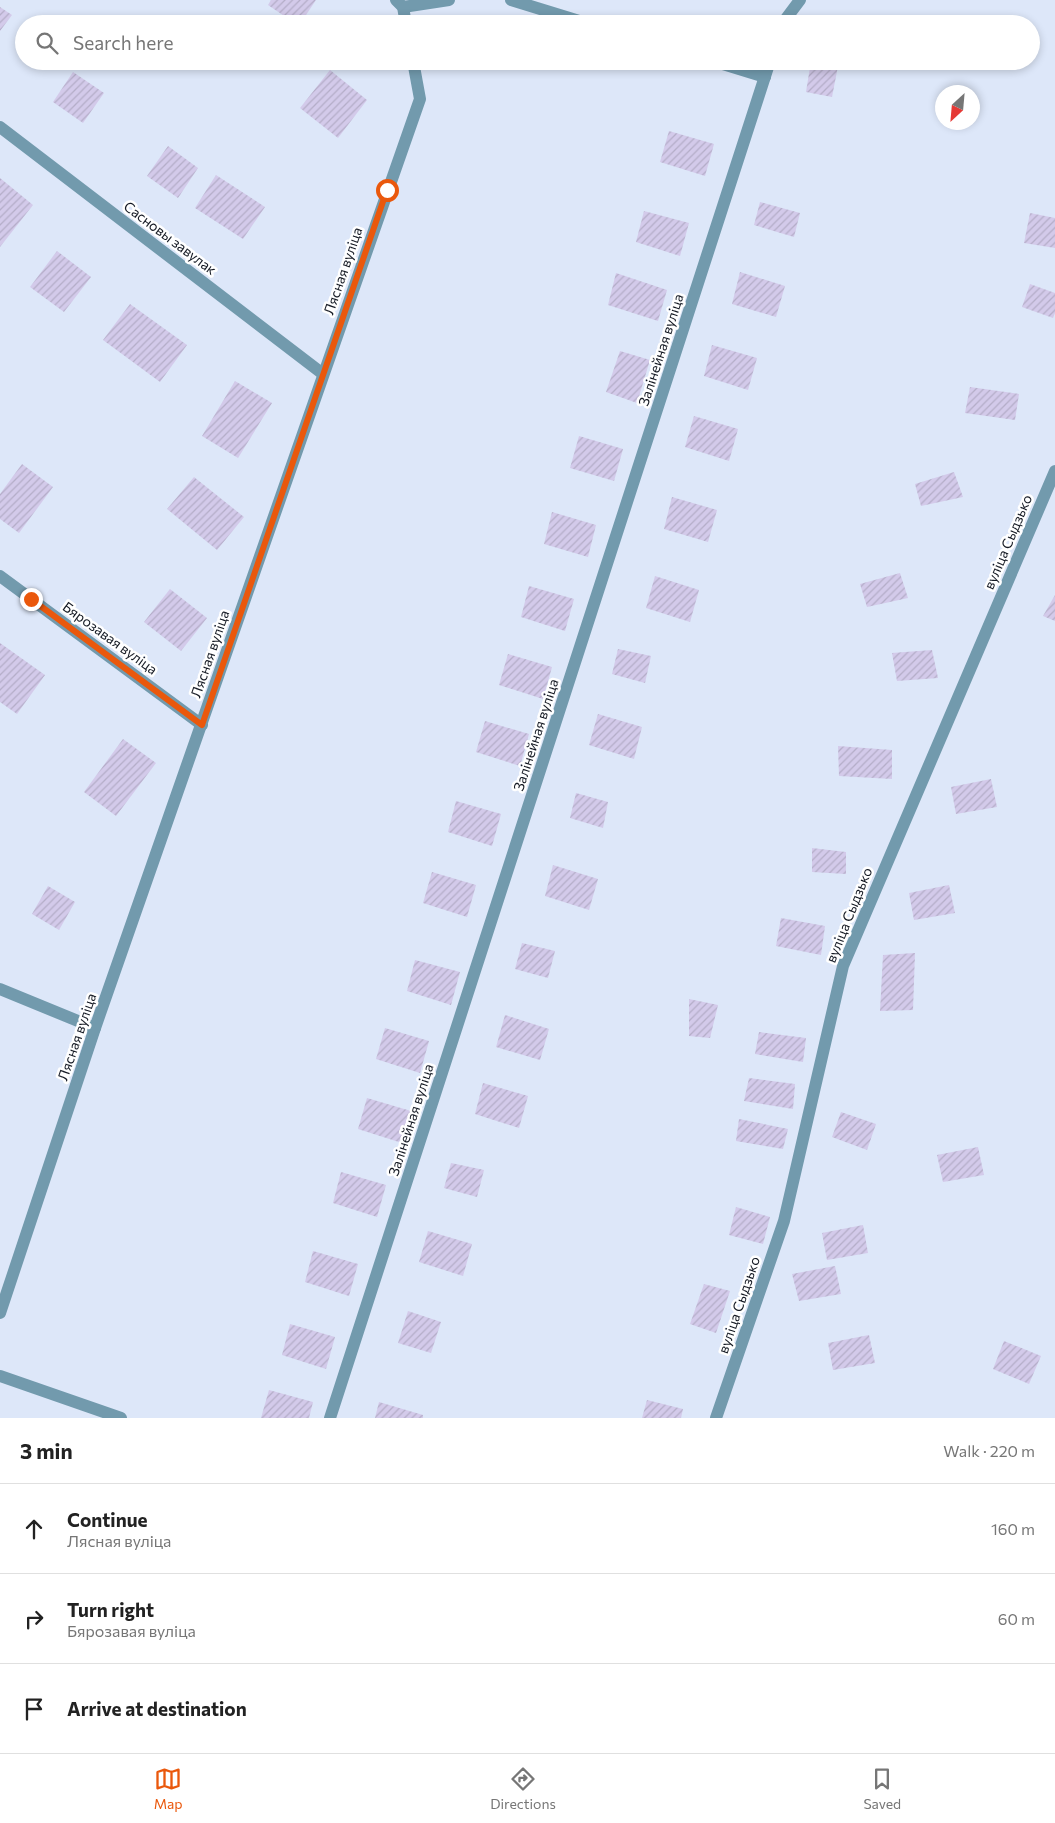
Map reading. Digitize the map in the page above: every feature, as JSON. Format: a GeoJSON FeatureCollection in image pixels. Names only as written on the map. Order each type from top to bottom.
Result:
{"type":"FeatureCollection","features":[{"type":"Feature","properties":{"kind":"street"},"geometry":{"type":"LineString","coordinates":[[403,15],[399,3],[449,0]]}},
{"type":"Feature","properties":{"kind":"street"},"geometry":{"type":"LineString","coordinates":[[511,0],[560,15]]}},
{"type":"Feature","properties":{"kind":"street"},"geometry":{"type":"LineString","coordinates":[[789,15],[800,0]]}},
{"type":"Feature","properties":{"kind":"street","name":"Лясная вуліца"},"geometry":{"type":"LineString","coordinates":[[0,1313],[95,1028],[202,725],[322,374],[420,99],[415,70]]}},
{"type":"Feature","properties":{"kind":"street"},"geometry":{"type":"LineString","coordinates":[[742,70],[765,77]]}},
{"type":"Feature","properties":{"kind":"street","name":"Залінейная вуліца"},"geometry":{"type":"LineString","coordinates":[[330,1418],[767,70]]}},
{"type":"Feature","properties":{"kind":"street","name":"Сасновы завулак"},"geometry":{"type":"LineString","coordinates":[[0,127],[322,374]]}},
{"type":"Feature","properties":{"kind":"street","name":"вуліца Сыдзько"},"geometry":{"type":"LineString","coordinates":[[716,1418],[784,1221],[843,966],[1055,471]]}},
{"type":"Feature","properties":{"kind":"street","name":"Бярозавая вуліца"},"geometry":{"type":"LineString","coordinates":[[0,576],[202,725]]}},
{"type":"Feature","properties":{"kind":"street"},"geometry":{"type":"LineString","coordinates":[[0,989],[95,1028]]}},
{"type":"Feature","properties":{"kind":"street"},"geometry":{"type":"LineString","coordinates":[[0,1376],[120,1418]]}},
{"type":"Feature","properties":{"kind":"building"},"geometry":{"type":"Polygon","coordinates":[[[271,0],[316,0],[306,15],[283,15],[268,5],[271,0]]]}},
{"type":"Feature","properties":{"kind":"building"},"geometry":{"type":"Polygon","coordinates":[[[0,7],[12,15],[0,31],[0,7]]]}},
{"type":"Feature","properties":{"kind":"building"},"geometry":{"type":"Polygon","coordinates":[[[330,70],[367,100],[338,138],[300,108],[330,70]]]}},
{"type":"Feature","properties":{"kind":"building"},"geometry":{"type":"Polygon","coordinates":[[[810,70],[837,70],[832,97],[806,92],[810,70]]]}},
{"type":"Feature","properties":{"kind":"building"},"geometry":{"type":"Polygon","coordinates":[[[73,72],[104,93],[83,123],[53,102],[73,72]]]}},
{"type":"Feature","properties":{"kind":"building"},"geometry":{"type":"Polygon","coordinates":[[[669,131],[714,144],[705,176],[660,162],[669,131]]]}},
{"type":"Feature","properties":{"kind":"building"},"geometry":{"type":"Polygon","coordinates":[[[168,146],[198,168],[178,198],[147,176],[168,146]]]}},
{"type":"Feature","properties":{"kind":"building"},"geometry":{"type":"Polygon","coordinates":[[[216,175],[265,207],[243,239],[195,208],[216,175]]]}},
{"type":"Feature","properties":{"kind":"building"},"geometry":{"type":"Polygon","coordinates":[[[0,178],[33,205],[0,247],[0,178]]]}},
{"type":"Feature","properties":{"kind":"building"},"geometry":{"type":"Polygon","coordinates":[[[760,202],[800,213],[794,237],[754,225],[760,202]]]}},
{"type":"Feature","properties":{"kind":"building"},"geometry":{"type":"Polygon","coordinates":[[[644,211],[689,223],[680,256],[636,242],[644,211]]]}},
{"type":"Feature","properties":{"kind":"building"},"geometry":{"type":"Polygon","coordinates":[[[1030,213],[1055,218],[1055,248],[1024,243],[1030,213]]]}},
{"type":"Feature","properties":{"kind":"building"},"geometry":{"type":"Polygon","coordinates":[[[57,251],[91,277],[64,312],[30,287],[57,251]]]}},
{"type":"Feature","properties":{"kind":"building"},"geometry":{"type":"Polygon","coordinates":[[[740,272],[785,286],[776,317],[732,304],[740,272]]]}},
{"type":"Feature","properties":{"kind":"building"},"geometry":{"type":"Polygon","coordinates":[[[616,273],[667,290],[658,321],[608,305],[616,273]]]}},
{"type":"Feature","properties":{"kind":"building"},"geometry":{"type":"Polygon","coordinates":[[[1030,284],[1055,293],[1055,313],[1053,318],[1022,307],[1030,284]]]}},
{"type":"Feature","properties":{"kind":"building"},"geometry":{"type":"Polygon","coordinates":[[[130,304],[187,345],[160,382],[103,340],[130,304]]]}},
{"type":"Feature","properties":{"kind":"building"},"geometry":{"type":"Polygon","coordinates":[[[712,345],[757,358],[748,390],[704,376],[712,345]]]}},
{"type":"Feature","properties":{"kind":"building"},"geometry":{"type":"Polygon","coordinates":[[[620,351],[650,360],[637,403],[606,392],[620,351]]]}},
{"type":"Feature","properties":{"kind":"building"},"geometry":{"type":"Polygon","coordinates":[[[235,381],[272,403],[238,458],[202,436],[235,381]]]}},
{"type":"Feature","properties":{"kind":"building"},"geometry":{"type":"Polygon","coordinates":[[[970,387],[1019,394],[1015,420],[965,413],[970,387]]]}},
{"type":"Feature","properties":{"kind":"building"},"geometry":{"type":"Polygon","coordinates":[[[694,416],[738,429],[729,461],[685,447],[694,416]]]}},
{"type":"Feature","properties":{"kind":"building"},"geometry":{"type":"Polygon","coordinates":[[[579,436],[623,449],[614,481],[570,468],[579,436]]]}},
{"type":"Feature","properties":{"kind":"building"},"geometry":{"type":"Polygon","coordinates":[[[22,464],[53,487],[19,533],[0,519],[0,494],[22,464]]]}},
{"type":"Feature","properties":{"kind":"building"},"geometry":{"type":"Polygon","coordinates":[[[954,472],[963,497],[921,506],[915,484],[954,472]]]}},
{"type":"Feature","properties":{"kind":"building"},"geometry":{"type":"Polygon","coordinates":[[[194,477],[244,517],[217,550],[167,509],[194,477]]]}},
{"type":"Feature","properties":{"kind":"building"},"geometry":{"type":"Polygon","coordinates":[[[672,497],[717,510],[708,542],[664,529],[672,497]]]}},
{"type":"Feature","properties":{"kind":"building"},"geometry":{"type":"Polygon","coordinates":[[[552,512],[596,525],[588,557],[544,544],[552,512]]]}},
{"type":"Feature","properties":{"kind":"building"},"geometry":{"type":"Polygon","coordinates":[[[900,573],[908,598],[867,607],[860,584],[900,573]]]}},
{"type":"Feature","properties":{"kind":"building"},"geometry":{"type":"Polygon","coordinates":[[[655,576],[699,590],[690,622],[646,608],[655,576]]]}},
{"type":"Feature","properties":{"kind":"building"},"geometry":{"type":"Polygon","coordinates":[[[529,586],[574,599],[565,631],[521,617],[529,586]]]}},
{"type":"Feature","properties":{"kind":"building"},"geometry":{"type":"Polygon","coordinates":[[[170,589],[207,618],[181,651],[144,622],[170,589]]]}},
{"type":"Feature","properties":{"kind":"building"},"geometry":{"type":"Polygon","coordinates":[[[1055,595],[1055,621],[1043,616],[1055,595]]]}},
{"type":"Feature","properties":{"kind":"building"},"geometry":{"type":"Polygon","coordinates":[[[0,643],[45,675],[17,714],[0,702],[0,643]]]}},
{"type":"Feature","properties":{"kind":"building"},"geometry":{"type":"Polygon","coordinates":[[[618,649],[651,656],[645,683],[612,674],[618,649]]]}},
{"type":"Feature","properties":{"kind":"building"},"geometry":{"type":"Polygon","coordinates":[[[932,650],[938,678],[897,681],[892,653],[932,650]]]}},
{"type":"Feature","properties":{"kind":"building"},"geometry":{"type":"Polygon","coordinates":[[[508,654],[552,667],[543,699],[499,685],[508,654]]]}},
{"type":"Feature","properties":{"kind":"building"},"geometry":{"type":"Polygon","coordinates":[[[598,714],[642,727],[634,759],[589,745],[598,714]]]}},
{"type":"Feature","properties":{"kind":"building"},"geometry":{"type":"Polygon","coordinates":[[[485,721],[529,734],[520,766],[476,752],[485,721]]]}},
{"type":"Feature","properties":{"kind":"building"},"geometry":{"type":"Polygon","coordinates":[[[123,739],[156,763],[116,816],[84,792],[123,739]]]}},
{"type":"Feature","properties":{"kind":"building"},"geometry":{"type":"Polygon","coordinates":[[[838,746],[892,750],[892,779],[839,776],[838,746]]]}},
{"type":"Feature","properties":{"kind":"building"},"geometry":{"type":"Polygon","coordinates":[[[991,779],[997,807],[956,814],[951,787],[991,779]]]}},
{"type":"Feature","properties":{"kind":"building"},"geometry":{"type":"Polygon","coordinates":[[[576,793],[608,802],[603,828],[570,818],[576,793]]]}},
{"type":"Feature","properties":{"kind":"building"},"geometry":{"type":"Polygon","coordinates":[[[456,801],[501,814],[492,846],[448,832],[456,801]]]}},
{"type":"Feature","properties":{"kind":"building"},"geometry":{"type":"Polygon","coordinates":[[[812,848],[846,852],[846,874],[812,872],[812,848]]]}},
{"type":"Feature","properties":{"kind":"building"},"geometry":{"type":"Polygon","coordinates":[[[553,865],[598,879],[589,910],[545,896],[553,865]]]}},
{"type":"Feature","properties":{"kind":"building"},"geometry":{"type":"Polygon","coordinates":[[[432,872],[476,885],[467,917],[423,903],[432,872]]]}},
{"type":"Feature","properties":{"kind":"building"},"geometry":{"type":"Polygon","coordinates":[[[949,885],[955,913],[914,920],[909,893],[949,885]]]}},
{"type":"Feature","properties":{"kind":"building"},"geometry":{"type":"Polygon","coordinates":[[[48,886],[75,902],[59,930],[32,914],[48,886]]]}},
{"type":"Feature","properties":{"kind":"building"},"geometry":{"type":"Polygon","coordinates":[[[781,918],[825,926],[821,955],[776,946],[781,918]]]}},
{"type":"Feature","properties":{"kind":"building"},"geometry":{"type":"Polygon","coordinates":[[[522,943],[555,951],[548,978],[515,969],[522,943]]]}},
{"type":"Feature","properties":{"kind":"building"},"geometry":{"type":"Polygon","coordinates":[[[915,953],[913,1010],[880,1011],[883,955],[915,953]]]}},
{"type":"Feature","properties":{"kind":"building"},"geometry":{"type":"Polygon","coordinates":[[[415,960],[460,972],[451,1005],[407,991],[415,960]]]}},
{"type":"Feature","properties":{"kind":"building"},"geometry":{"type":"Polygon","coordinates":[[[689,999],[718,1005],[710,1038],[689,1036],[689,999]]]}},
{"type":"Feature","properties":{"kind":"building"},"geometry":{"type":"Polygon","coordinates":[[[505,1015],[549,1029],[540,1060],[496,1047],[505,1015]]]}},
{"type":"Feature","properties":{"kind":"building"},"geometry":{"type":"Polygon","coordinates":[[[385,1028],[429,1041],[420,1073],[376,1059],[385,1028]]]}},
{"type":"Feature","properties":{"kind":"building"},"geometry":{"type":"Polygon","coordinates":[[[759,1032],[806,1038],[803,1062],[755,1054],[759,1032]]]}},
{"type":"Feature","properties":{"kind":"building"},"geometry":{"type":"Polygon","coordinates":[[[749,1078],[795,1084],[793,1109],[744,1101],[749,1078]]]}},
{"type":"Feature","properties":{"kind":"building"},"geometry":{"type":"Polygon","coordinates":[[[483,1083],[528,1096],[519,1128],[475,1114],[483,1083]]]}},
{"type":"Feature","properties":{"kind":"building"},"geometry":{"type":"Polygon","coordinates":[[[367,1098],[411,1111],[402,1143],[358,1129],[367,1098]]]}},
{"type":"Feature","properties":{"kind":"building"},"geometry":{"type":"Polygon","coordinates":[[[841,1112],[876,1124],[867,1150],[832,1137],[841,1112]]]}},
{"type":"Feature","properties":{"kind":"building"},"geometry":{"type":"Polygon","coordinates":[[[739,1119],[788,1129],[783,1149],[736,1141],[739,1119]]]}},
{"type":"Feature","properties":{"kind":"building"},"geometry":{"type":"Polygon","coordinates":[[[978,1147],[984,1175],[943,1182],[937,1155],[978,1147]]]}},
{"type":"Feature","properties":{"kind":"building"},"geometry":{"type":"Polygon","coordinates":[[[451,1163],[484,1170],[477,1197],[444,1188],[451,1163]]]}},
{"type":"Feature","properties":{"kind":"building"},"geometry":{"type":"Polygon","coordinates":[[[341,1172],[386,1185],[377,1217],[333,1203],[341,1172]]]}},
{"type":"Feature","properties":{"kind":"building"},"geometry":{"type":"Polygon","coordinates":[[[736,1207],[770,1217],[763,1244],[729,1235],[736,1207]]]}},
{"type":"Feature","properties":{"kind":"building"},"geometry":{"type":"Polygon","coordinates":[[[863,1225],[868,1253],[827,1260],[822,1233],[863,1225]]]}},
{"type":"Feature","properties":{"kind":"building"},"geometry":{"type":"Polygon","coordinates":[[[428,1231],[472,1244],[463,1276],[419,1262],[428,1231]]]}},
{"type":"Feature","properties":{"kind":"building"},"geometry":{"type":"Polygon","coordinates":[[[313,1251],[358,1264],[349,1296],[305,1282],[313,1251]]]}},
{"type":"Feature","properties":{"kind":"building"},"geometry":{"type":"Polygon","coordinates":[[[835,1266],[841,1294],[799,1301],[792,1274],[835,1266]]]}},
{"type":"Feature","properties":{"kind":"building"},"geometry":{"type":"Polygon","coordinates":[[[704,1284],[730,1291],[716,1333],[690,1324],[704,1284]]]}},
{"type":"Feature","properties":{"kind":"building"},"geometry":{"type":"Polygon","coordinates":[[[408,1311],[441,1322],[431,1353],[398,1343],[408,1311]]]}},
{"type":"Feature","properties":{"kind":"building"},"geometry":{"type":"Polygon","coordinates":[[[290,1324],[335,1337],[326,1369],[282,1355],[290,1324]]]}},
{"type":"Feature","properties":{"kind":"building"},"geometry":{"type":"Polygon","coordinates":[[[869,1335],[875,1363],[833,1370],[828,1343],[869,1335]]]}},
{"type":"Feature","properties":{"kind":"building"},"geometry":{"type":"Polygon","coordinates":[[[1004,1341],[1041,1356],[1029,1384],[993,1369],[1004,1341]]]}},
{"type":"Feature","properties":{"kind":"building"},"geometry":{"type":"Polygon","coordinates":[[[269,1390],[313,1402],[309,1418],[261,1418],[269,1390]]]}},
{"type":"Feature","properties":{"kind":"building"},"geometry":{"type":"Polygon","coordinates":[[[647,1400],[683,1409],[681,1418],[642,1418],[647,1400]]]}},
{"type":"Feature","properties":{"kind":"building"},"geometry":{"type":"Polygon","coordinates":[[[379,1402],[423,1415],[423,1418],[375,1418],[379,1402]]]}},
{"type":"Feature","properties":{"kind":"route"},"geometry":{"type":"LineString","coordinates":[[31,599],[202,725],[387,190]]}}]}
